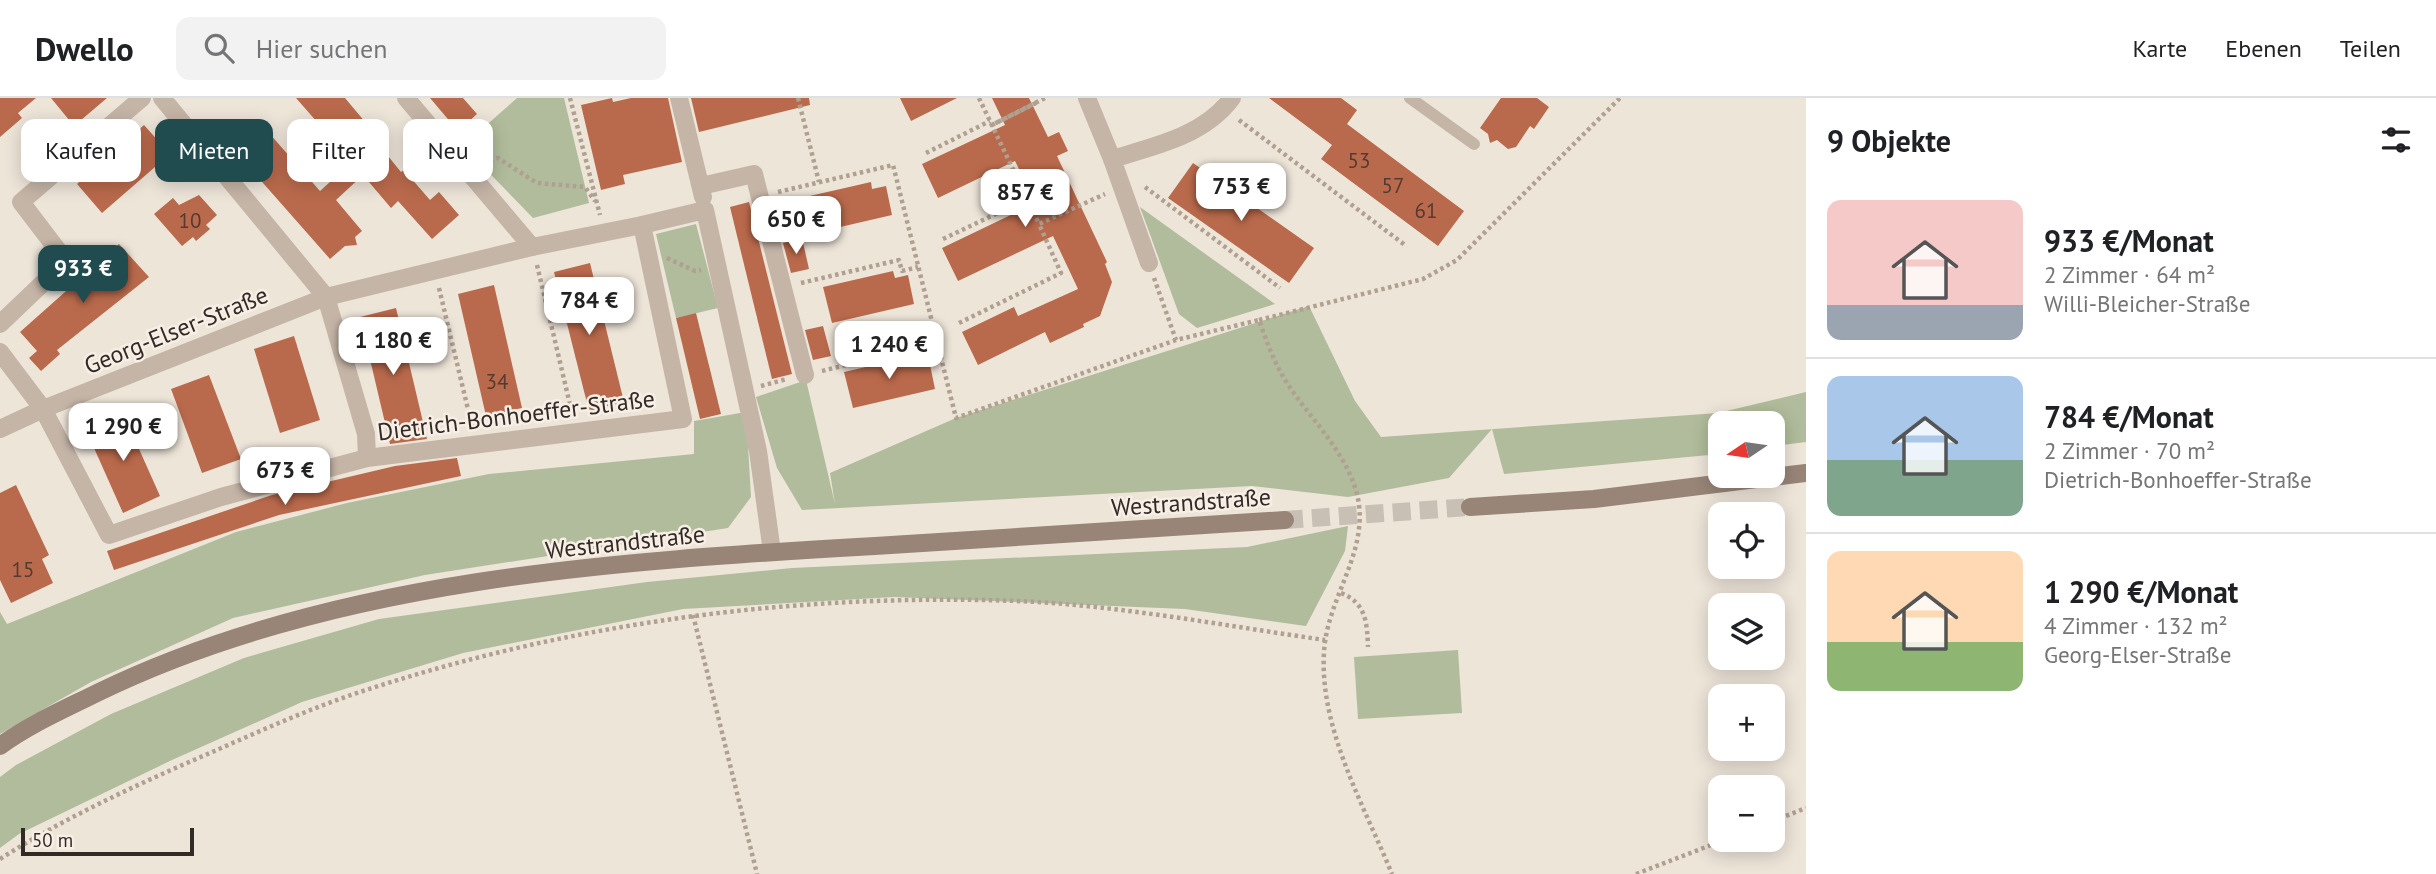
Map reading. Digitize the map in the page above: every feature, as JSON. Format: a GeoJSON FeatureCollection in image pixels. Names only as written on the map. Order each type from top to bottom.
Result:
{"type":"FeatureCollection","features":[{"type":"Feature","properties":{"kind":"main road"},"geometry":{"type":"LineString","coordinates":[[1469,506],[1594,499],[1806,473]]}},
{"type":"Feature","properties":{"kind":"main road","name":"Westrandstraße"},"geometry":{"type":"LineString","coordinates":[[0,746],[50,715],[159,664],[303,618],[427,591],[630,564],[772,552],[1285,520]]}},
{"type":"Feature","properties":{"kind":"street"},"geometry":{"type":"LineString","coordinates":[[0,324],[66,261],[21,202],[142,98]]}},
{"type":"Feature","properties":{"kind":"street","name":"Dietrich-Bonhoeffer-Straße"},"geometry":{"type":"LineString","coordinates":[[162,98],[326,297],[366,434],[367,458],[683,419],[642,225]]}},
{"type":"Feature","properties":{"kind":"street"},"geometry":{"type":"LineString","coordinates":[[406,98],[532,247]]}},
{"type":"Feature","properties":{"kind":"street"},"geometry":{"type":"LineString","coordinates":[[679,98],[746,389],[772,552]]}},
{"type":"Feature","properties":{"kind":"street"},"geometry":{"type":"LineString","coordinates":[[1087,98],[1149,263]]}},
{"type":"Feature","properties":{"kind":"street"},"geometry":{"type":"LineString","coordinates":[[1112,159],[1183,138],[1228,103]]}},
{"type":"Feature","properties":{"kind":"street"},"geometry":{"type":"LineString","coordinates":[[701,187],[754,174],[805,375]]}},
{"type":"Feature","properties":{"kind":"street"},"geometry":{"type":"LineString","coordinates":[[326,297],[532,247],[705,210]]}},
{"type":"Feature","properties":{"kind":"street","name":"Georg-Elser-Straße"},"geometry":{"type":"LineString","coordinates":[[0,429],[43,408],[326,297]]}},
{"type":"Feature","properties":{"kind":"street"},"geometry":{"type":"LineString","coordinates":[[0,352],[43,408],[108,535],[221,498],[367,458]]}},
{"type":"Feature","properties":{"kind":"lane"},"geometry":{"type":"LineString","coordinates":[[1410,98],[1474,144]]}},
{"type":"Feature","properties":{"kind":"path"},"geometry":{"type":"LineString","coordinates":[[570,98],[604,233]]}},
{"type":"Feature","properties":{"kind":"path"},"geometry":{"type":"LineString","coordinates":[[798,98],[819,182]]}},
{"type":"Feature","properties":{"kind":"path"},"geometry":{"type":"LineString","coordinates":[[959,323],[1061,273],[979,98]]}},
{"type":"Feature","properties":{"kind":"path"},"geometry":{"type":"LineString","coordinates":[[926,153],[1045,98]]}},
{"type":"Feature","properties":{"kind":"path"},"geometry":{"type":"LineString","coordinates":[[760,197],[892,165],[957,418],[1176,340],[1423,279],[1457,260],[1620,98]]}},
{"type":"Feature","properties":{"kind":"path"},"geometry":{"type":"LineString","coordinates":[[991,123],[1036,103]]}},
{"type":"Feature","properties":{"kind":"path"},"geometry":{"type":"LineString","coordinates":[[1228,103],[1405,245]]}},
{"type":"Feature","properties":{"kind":"path"},"geometry":{"type":"LineString","coordinates":[[1133,153],[1146,190],[1280,288]]}},
{"type":"Feature","properties":{"kind":"path"},"geometry":{"type":"LineString","coordinates":[[493,160],[498,158],[537,183],[585,187],[598,205]]}},
{"type":"Feature","properties":{"kind":"path"},"geometry":{"type":"LineString","coordinates":[[1039,224],[1122,186]]}},
{"type":"Feature","properties":{"kind":"path"},"geometry":{"type":"LineString","coordinates":[[943,239],[1027,199]]}},
{"type":"Feature","properties":{"kind":"path"},"geometry":{"type":"LineString","coordinates":[[532,247],[576,432]]}},
{"type":"Feature","properties":{"kind":"path"},"geometry":{"type":"LineString","coordinates":[[650,262],[668,258],[695,271],[719,267]]}},
{"type":"Feature","properties":{"kind":"path"},"geometry":{"type":"LineString","coordinates":[[782,288],[899,260],[902,271],[918,267]]}},
{"type":"Feature","properties":{"kind":"path"},"geometry":{"type":"LineString","coordinates":[[1149,263],[1176,340]]}},
{"type":"Feature","properties":{"kind":"path"},"geometry":{"type":"LineString","coordinates":[[435,271],[476,444]]}},
{"type":"Feature","properties":{"kind":"path"},"geometry":{"type":"LineString","coordinates":[[1259,320],[1271,356],[1287,384],[1346,464],[1357,495],[1362,525],[1325,640],[1328,702],[1343,755],[1392,874]]}},
{"type":"Feature","properties":{"kind":"path"},"geometry":{"type":"LineString","coordinates":[[746,389],[937,342]]}},
{"type":"Feature","properties":{"kind":"path"},"geometry":{"type":"LineString","coordinates":[[1341,593],[1355,599],[1363,610],[1368,648]]}},
{"type":"Feature","properties":{"kind":"path"},"geometry":{"type":"LineString","coordinates":[[0,859],[141,783],[298,715],[364,691],[515,649],[634,623],[694,615],[893,601],[1019,601],[1166,617],[1325,640]]}},
{"type":"Feature","properties":{"kind":"path"},"geometry":{"type":"LineString","coordinates":[[694,615],[757,874]]}},
{"type":"Feature","properties":{"kind":"path"},"geometry":{"type":"LineString","coordinates":[[1785,816],[1806,808]]}},
{"type":"Feature","properties":{"kind":"path"},"geometry":{"type":"LineString","coordinates":[[1636,874],[1708,846]]}},
{"type":"Feature","properties":{"kind":"green space"},"geometry":{"type":"Polygon","coordinates":[[[517,98],[564,98],[589,203],[533,218],[493,177],[493,119],[517,98]]]}},
{"type":"Feature","properties":{"kind":"green space"},"geometry":{"type":"Polygon","coordinates":[[[1140,207],[1275,304],[1197,328],[1179,314],[1140,207]]]}},
{"type":"Feature","properties":{"kind":"green space"},"geometry":{"type":"Polygon","coordinates":[[[696,224],[718,308],[676,318],[656,234],[696,224]]]}},
{"type":"Feature","properties":{"kind":"green space"},"geometry":{"type":"Polygon","coordinates":[[[1309,306],[1355,401],[1381,437],[1492,429],[1449,478],[1348,497],[1252,486],[802,510],[777,468],[756,397],[806,380],[835,504],[830,473],[956,418],[1309,306]]]}},
{"type":"Feature","properties":{"kind":"green space"},"geometry":{"type":"Polygon","coordinates":[[[1806,392],[1806,442],[1785,445],[1785,411],[1726,411],[1806,392]]]}},
{"type":"Feature","properties":{"kind":"green space"},"geometry":{"type":"Polygon","coordinates":[[[746,412],[751,497],[728,528],[425,575],[233,618],[91,682],[0,734],[0,612],[7,624],[236,532],[347,503],[489,474],[694,454],[694,421],[746,412]]]}},
{"type":"Feature","properties":{"kind":"green space"},"geometry":{"type":"Polygon","coordinates":[[[1708,414],[1708,455],[1504,474],[1492,429],[1708,414]]]}},
{"type":"Feature","properties":{"kind":"green space"},"geometry":{"type":"Polygon","coordinates":[[[1348,526],[1345,551],[1306,626],[1185,609],[894,597],[683,609],[463,653],[302,702],[172,760],[19,834],[0,848],[0,777],[16,765],[111,714],[244,658],[379,619],[647,582],[792,568],[1247,547],[1348,526]]]}},
{"type":"Feature","properties":{"kind":"green space"},"geometry":{"type":"Polygon","coordinates":[[[1458,650],[1462,713],[1358,719],[1354,657],[1458,650]]]}},
{"type":"Feature","properties":{"kind":"building"},"geometry":{"type":"Polygon","coordinates":[[[0,98],[36,98],[18,113],[22,118],[0,137],[0,98]]]}},
{"type":"Feature","properties":{"kind":"building"},"geometry":{"type":"Polygon","coordinates":[[[51,98],[107,98],[82,119],[68,119],[51,98]]]}},
{"type":"Feature","properties":{"kind":"building"},"geometry":{"type":"Polygon","coordinates":[[[296,98],[345,98],[363,119],[314,119],[296,98]]]}},
{"type":"Feature","properties":{"kind":"building"},"geometry":{"type":"Polygon","coordinates":[[[430,98],[463,98],[477,114],[471,119],[448,119],[430,98]]]}},
{"type":"Feature","properties":{"kind":"building"},"geometry":{"type":"Polygon","coordinates":[[[612,98],[613,102],[631,98],[668,98],[682,162],[623,175],[625,184],[601,190],[581,105],[612,98]]]}},
{"type":"Feature","properties":{"kind":"building"},"geometry":{"type":"Polygon","coordinates":[[[691,98],[809,98],[810,105],[699,132],[691,98]]]}},
{"type":"Feature","properties":{"kind":"building"},"geometry":{"type":"Polygon","coordinates":[[[900,98],[957,98],[911,121],[900,98]]]}},
{"type":"Feature","properties":{"kind":"building"},"geometry":{"type":"Polygon","coordinates":[[[992,98],[1029,98],[1048,137],[1059,132],[1068,151],[1057,156],[1107,262],[1105,264],[1112,282],[1100,316],[1083,324],[1084,327],[1050,343],[1045,332],[978,365],[962,332],[1014,307],[1018,316],[1078,289],[1053,236],[958,281],[942,248],[1036,203],[1015,161],[938,198],[922,164],[1005,125],[992,98]]]}},
{"type":"Feature","properties":{"kind":"building"},"geometry":{"type":"Polygon","coordinates":[[[1269,98],[1341,98],[1357,110],[1347,124],[1464,211],[1438,246],[1321,159],[1332,145],[1269,98]]]}},
{"type":"Feature","properties":{"kind":"building"},"geometry":{"type":"Polygon","coordinates":[[[1501,98],[1537,98],[1549,107],[1534,129],[1530,126],[1516,147],[1508,149],[1497,140],[1490,143],[1488,134],[1480,128],[1501,98]]]}},
{"type":"Feature","properties":{"kind":"building"},"geometry":{"type":"Polygon","coordinates":[[[144,125],[155,137],[155,167],[141,179],[141,128],[144,125]]]}},
{"type":"Feature","properties":{"kind":"building"},"geometry":{"type":"Polygon","coordinates":[[[273,138],[287,153],[287,182],[312,182],[320,191],[330,182],[355,182],[336,200],[362,231],[355,237],[357,245],[345,246],[330,259],[262,182],[273,182],[273,138]]]}},
{"type":"Feature","properties":{"kind":"building"},"geometry":{"type":"Polygon","coordinates":[[[389,157],[401,172],[403,171],[403,182],[414,182],[430,200],[439,192],[459,215],[432,239],[398,201],[391,208],[369,182],[389,182],[389,157]]]}},
{"type":"Feature","properties":{"kind":"building"},"geometry":{"type":"Polygon","coordinates":[[[1193,163],[1314,248],[1289,283],[1168,198],[1193,163]]]}},
{"type":"Feature","properties":{"kind":"building"},"geometry":{"type":"Polygon","coordinates":[[[79,182],[138,182],[102,213],[77,184],[79,182]]]}},
{"type":"Feature","properties":{"kind":"building"},"geometry":{"type":"Polygon","coordinates":[[[871,182],[872,189],[886,186],[892,215],[810,234],[801,198],[871,182]]]}},
{"type":"Feature","properties":{"kind":"building"},"geometry":{"type":"Polygon","coordinates":[[[199,195],[217,215],[206,225],[210,229],[196,241],[193,237],[182,246],[154,214],[173,198],[179,205],[199,195]]]}},
{"type":"Feature","properties":{"kind":"building"},"geometry":{"type":"Polygon","coordinates":[[[749,202],[792,374],[772,379],[730,207],[749,202]]]}},
{"type":"Feature","properties":{"kind":"building"},"geometry":{"type":"Polygon","coordinates":[[[802,238],[809,269],[791,273],[783,243],[802,238]]]}},
{"type":"Feature","properties":{"kind":"building"},"geometry":{"type":"Polygon","coordinates":[[[119,244],[149,277],[57,350],[60,354],[41,371],[29,358],[37,351],[20,332],[119,244]]]}},
{"type":"Feature","properties":{"kind":"building"},"geometry":{"type":"Polygon","coordinates":[[[590,263],[624,402],[589,411],[554,272],[590,263]]]}},
{"type":"Feature","properties":{"kind":"building"},"geometry":{"type":"Polygon","coordinates":[[[893,271],[895,278],[908,275],[914,304],[832,323],[823,287],[893,271]]]}},
{"type":"Feature","properties":{"kind":"building"},"geometry":{"type":"Polygon","coordinates":[[[494,285],[522,408],[486,416],[458,294],[494,285]]]}},
{"type":"Feature","properties":{"kind":"building"},"geometry":{"type":"Polygon","coordinates":[[[396,308],[427,439],[390,444],[360,317],[396,308]]]}},
{"type":"Feature","properties":{"kind":"building"},"geometry":{"type":"Polygon","coordinates":[[[696,313],[721,414],[700,419],[676,318],[696,313]]]}},
{"type":"Feature","properties":{"kind":"building"},"geometry":{"type":"Polygon","coordinates":[[[823,326],[831,356],[813,360],[805,330],[823,326]]]}},
{"type":"Feature","properties":{"kind":"building"},"geometry":{"type":"Polygon","coordinates":[[[294,336],[320,420],[280,433],[254,349],[294,336]]]}},
{"type":"Feature","properties":{"kind":"building"},"geometry":{"type":"Polygon","coordinates":[[[914,356],[916,363],[929,360],[935,389],[853,408],[844,372],[914,356]]]}},
{"type":"Feature","properties":{"kind":"building"},"geometry":{"type":"Polygon","coordinates":[[[209,375],[241,459],[202,473],[171,389],[209,375]]]}},
{"type":"Feature","properties":{"kind":"building"},"geometry":{"type":"Polygon","coordinates":[[[123,413],[160,496],[123,513],[86,430],[123,413]]]}},
{"type":"Feature","properties":{"kind":"building"},"geometry":{"type":"Polygon","coordinates":[[[457,458],[461,476],[279,515],[114,570],[107,551],[272,495],[395,466],[457,458]]]}},
{"type":"Feature","properties":{"kind":"building"},"geometry":{"type":"Polygon","coordinates":[[[16,485],[49,555],[42,559],[53,583],[11,603],[0,580],[0,493],[16,485]]]}},
{"type":"Feature","properties":{"kind":"tunnel"},"geometry":{"type":"LineString","coordinates":[[1285,520],[1470,507]]}}]}
